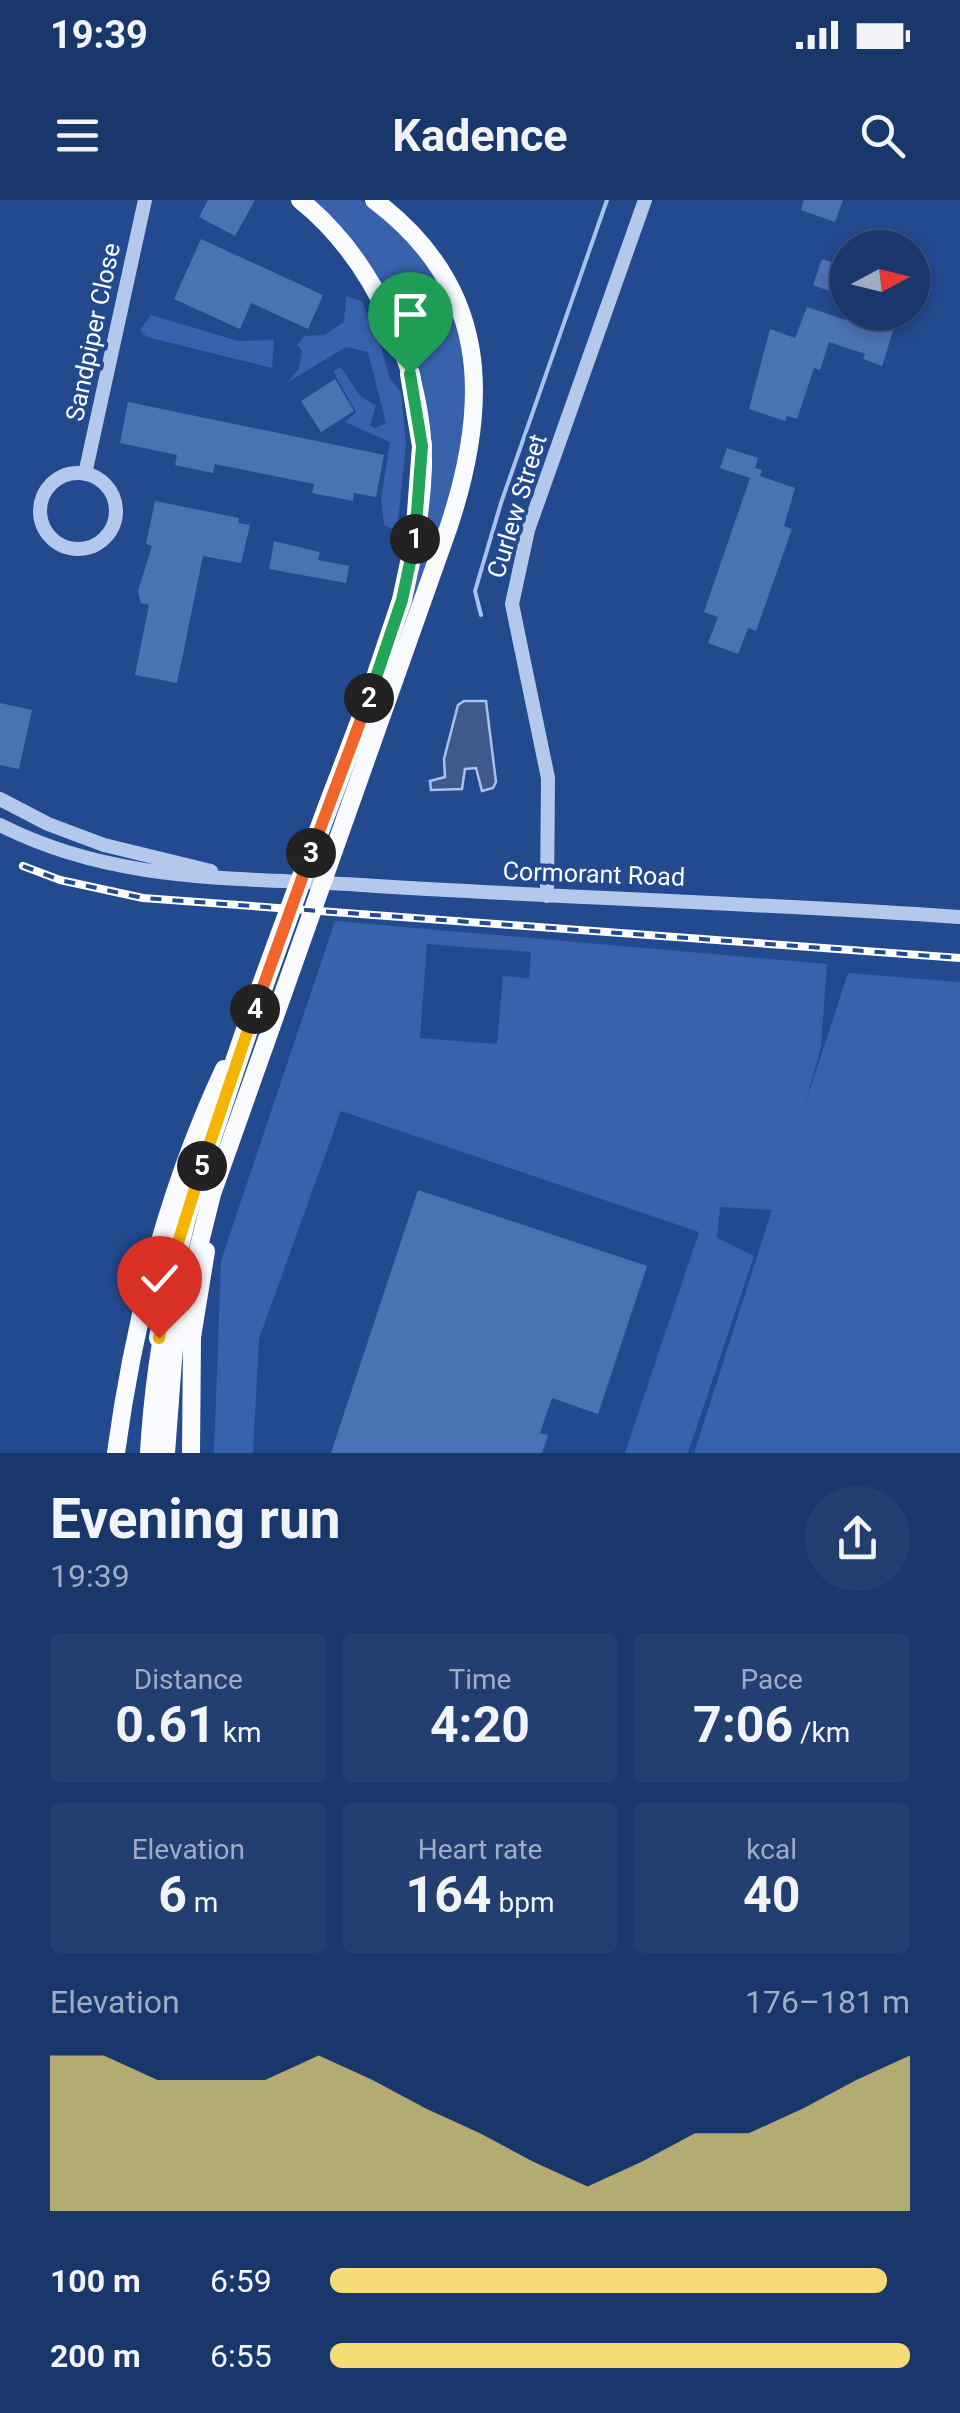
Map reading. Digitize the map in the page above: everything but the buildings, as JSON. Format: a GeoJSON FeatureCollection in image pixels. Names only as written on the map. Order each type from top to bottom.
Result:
{"type":"FeatureCollection","features":[{"type":"Feature","properties":{"kind":"main road"},"geometry":{"type":"LineString","coordinates":[[149,1453],[155,1366],[176,1249],[261,992],[402,600],[418,520],[422,446],[416,397],[392,326],[368,280],[300,200]]}},
{"type":"Feature","properties":{"kind":"main road"},"geometry":{"type":"LineString","coordinates":[[166,1453],[174,1347],[187,1284],[243,1100],[454,512],[474,438],[476,389],[470,340],[457,302],[440,268],[408,225],[374,200]]}},
{"type":"Feature","properties":{"kind":"main road"},"geometry":{"type":"LineString","coordinates":[[116,1453],[137,1324],[164,1224],[197,1128],[261,992]]}},
{"type":"Feature","properties":{"kind":"main road"},"geometry":{"type":"LineString","coordinates":[[191,1453],[192,1336],[207,1243],[243,1100]]}},
{"type":"Feature","properties":{"kind":"street","name":"Sandpiper Close"},"geometry":{"type":"LineString","coordinates":[[85,474],[145,200]]}},
{"type":"Feature","properties":{"kind":"street","name":"Curlew Street"},"geometry":{"type":"LineString","coordinates":[[547,896],[548,778],[512,604],[528,530],[645,200]]}},
{"type":"Feature","properties":{"kind":"street"},"geometry":{"type":"LineString","coordinates":[[85,474],[110,490],[116,517],[103,540],[72,549],[48,534],[40,505],[56,480],[85,474]]}},
{"type":"Feature","properties":{"kind":"street","name":"Cormorant Road"},"geometry":{"type":"LineString","coordinates":[[0,799],[48,824],[104,845],[227,876]]}},
{"type":"Feature","properties":{"kind":"street","name":"Cormorant Road"},"geometry":{"type":"LineString","coordinates":[[0,825],[62,853],[164,876],[227,876],[547,896],[694,899],[960,917]]}},
{"type":"Feature","properties":{"kind":"shaded area"},"geometry":{"type":"Polygon","coordinates":[[[310,200],[361,200],[411,244],[443,290],[461,338],[467,387],[462,439],[450,492],[338,818],[334,816],[404,620],[426,508],[415,364],[310,200]]]}},
{"type":"Feature","properties":{"kind":"shaded area"},"geometry":{"type":"Polygon","coordinates":[[[346,296],[361,301],[376,330],[390,379],[401,392],[406,444],[397,531],[384,525],[381,499],[390,442],[345,422],[356,412],[333,371],[341,367],[360,396],[376,406],[370,425],[375,428],[386,423],[368,352],[346,347],[288,382],[299,368],[302,351],[297,345],[304,336],[324,335],[344,322],[346,296]]]}},
{"type":"Feature","properties":{"kind":"shaded area"},"geometry":{"type":"Polygon","coordinates":[[[151,315],[238,341],[274,340],[272,368],[147,337],[140,330],[151,315]]]}},
{"type":"Feature","properties":{"kind":"shaded area"},"geometry":{"type":"Polygon","coordinates":[[[464,701],[486,701],[496,782],[493,788],[482,791],[476,768],[465,769],[462,789],[431,790],[430,781],[445,777],[444,759],[458,705],[464,701]]]}},
{"type":"Feature","properties":{"kind":"shaded area"},"geometry":{"type":"Polygon","coordinates":[[[335,921],[827,964],[821,1047],[804,1108],[848,973],[960,982],[960,1453],[694,1453],[772,1210],[720,1207],[717,1238],[754,1256],[688,1453],[625,1453],[699,1232],[341,1111],[259,1339],[253,1453],[214,1453],[221,1261],[335,921]],[[427,944],[420,1038],[497,1044],[503,976],[529,978],[531,952],[427,944]]]}},
{"type":"Feature","properties":{"kind":"waterway"},"geometry":{"type":"LineString","coordinates":[[481,615],[475,591],[501,503],[607,200]]}},
{"type":"Feature","properties":{"kind":"railway"},"geometry":{"type":"LineString","coordinates":[[23,866],[60,880],[143,898],[960,958]]}},
{"type":"Feature","properties":{"kind":"route"},"geometry":{"type":"LineString","coordinates":[[159,1338],[176,1249],[194,1187],[402,600],[418,520],[423,465],[410,374]]}}]}
